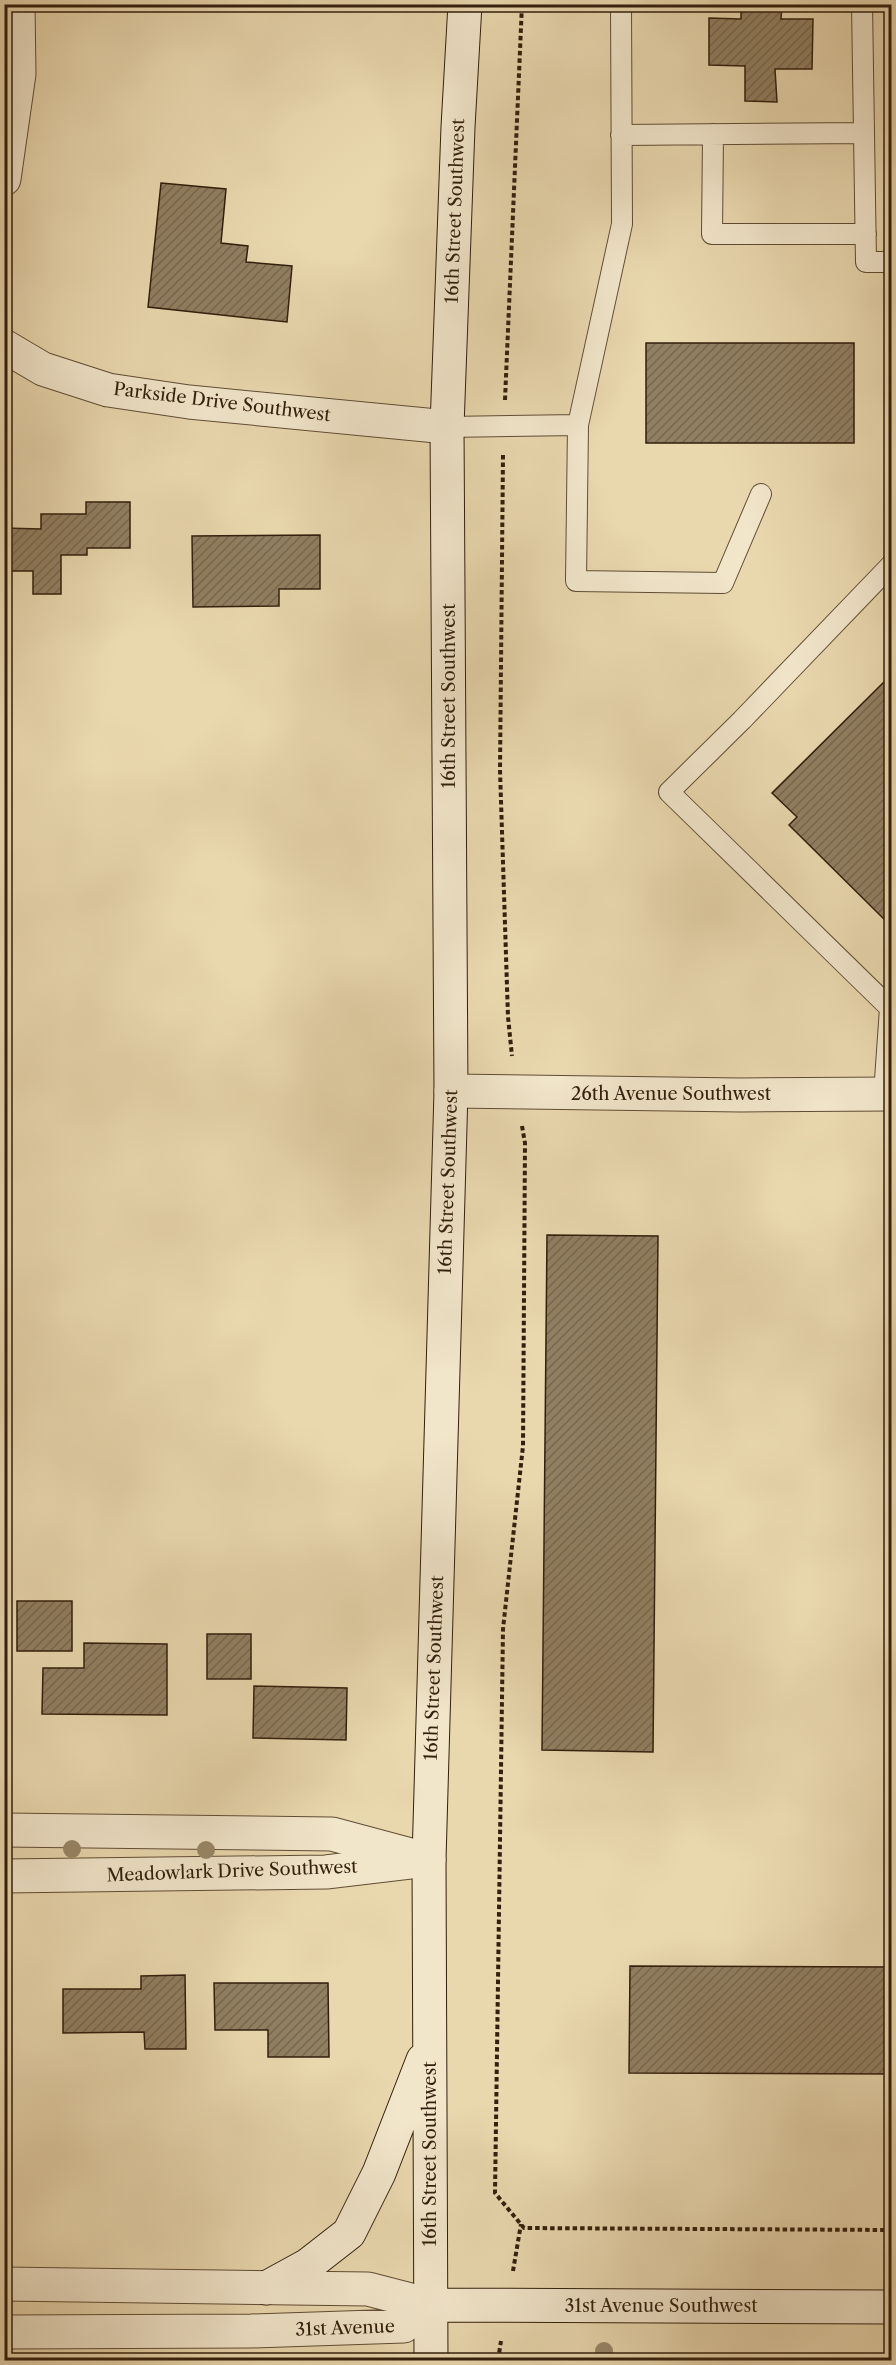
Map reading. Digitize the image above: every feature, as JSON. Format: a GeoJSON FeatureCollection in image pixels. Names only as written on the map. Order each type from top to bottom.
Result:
{"type":"FeatureCollection","features":[{"type":"Feature","properties":{"kind":"street"},"geometry":{"type":"LineString","coordinates":[[4,179],[19,74],[18,4]]}},
{"type":"Feature","properties":{"kind":"street","name":"16th Street Southwest"},"geometry":{"type":"LineString","coordinates":[[431,2361],[429,1860],[451,1091],[447,427],[465,4]]}},
{"type":"Feature","properties":{"kind":"street","name":"Parkside Drive Southwest"},"geometry":{"type":"LineString","coordinates":[[4,346],[43,369],[108,390],[189,402],[447,427]]}},
{"type":"Feature","properties":{"kind":"street","name":"26th Avenue Southwest"},"geometry":{"type":"LineString","coordinates":[[451,1091],[741,1095],[888,1094]]}},
{"type":"Feature","properties":{"kind":"street","name":"Meadowlark Drive Southwest"},"geometry":{"type":"LineString","coordinates":[[4,1830],[332,1834],[429,1860]]}},
{"type":"Feature","properties":{"kind":"street","name":"Meadowlark Drive Southwest"},"geometry":{"type":"LineString","coordinates":[[4,1876],[326,1872],[429,1860]]}},
{"type":"Feature","properties":{"kind":"street"},"geometry":{"type":"LineString","coordinates":[[266,2288],[308,2265],[349,2233],[379,2174],[430,2041]]}},
{"type":"Feature","properties":{"kind":"street","name":"31st Avenue"},"geometry":{"type":"LineString","coordinates":[[4,2284],[368,2289],[430,2305]]}},
{"type":"Feature","properties":{"kind":"street","name":"31st Avenue"},"geometry":{"type":"LineString","coordinates":[[4,2332],[251,2331],[404,2326],[430,2305]]}},
{"type":"Feature","properties":{"kind":"street","name":"31st Avenue Southwest"},"geometry":{"type":"LineString","coordinates":[[430,2305],[891,2307]]}},
{"type":"Feature","properties":{"kind":"lane"},"geometry":{"type":"LineString","coordinates":[[621,4],[622,224],[578,425],[576,580],[723,584],[761,494]]}},
{"type":"Feature","properties":{"kind":"lane"},"geometry":{"type":"LineString","coordinates":[[862,4],[866,262],[891,262]]}},
{"type":"Feature","properties":{"kind":"lane"},"geometry":{"type":"LineString","coordinates":[[621,135],[864,133]]}},
{"type":"Feature","properties":{"kind":"lane"},"geometry":{"type":"LineString","coordinates":[[713,134],[712,234],[866,234]]}},
{"type":"Feature","properties":{"kind":"lane"},"geometry":{"type":"LineString","coordinates":[[447,427],[578,425]]}},
{"type":"Feature","properties":{"kind":"lane"},"geometry":{"type":"LineString","coordinates":[[888,1094],[890,1008],[669,792],[742,720],[891,564]]}},
{"type":"Feature","properties":{"kind":"path"},"geometry":{"type":"LineString","coordinates":[[522,4],[504,426],[500,770],[508,1017],[525,1143],[524,1446],[503,1629],[495,2193],[524,2228],[891,2230]]}},
{"type":"Feature","properties":{"kind":"building"},"geometry":{"type":"Polygon","coordinates":[[[741,4],[782,4],[781,19],[813,19],[812,69],[775,69],[777,102],[745,101],[745,66],[709,65],[709,18],[741,19],[741,4]]]}},
{"type":"Feature","properties":{"kind":"building"},"geometry":{"type":"Polygon","coordinates":[[[161,183],[226,189],[221,243],[248,246],[246,262],[292,266],[287,322],[148,307],[161,183]]]}},
{"type":"Feature","properties":{"kind":"building"},"geometry":{"type":"Polygon","coordinates":[[[646,343],[854,343],[854,443],[646,443],[646,343]]]}},
{"type":"Feature","properties":{"kind":"building"},"geometry":{"type":"Polygon","coordinates":[[[86,502],[130,502],[130,548],[87,548],[87,555],[61,555],[61,594],[33,594],[33,571],[4,571],[4,528],[41,529],[41,514],[86,514],[86,502]]]}},
{"type":"Feature","properties":{"kind":"building"},"geometry":{"type":"Polygon","coordinates":[[[320,535],[320,589],[279,589],[279,606],[193,607],[192,536],[320,535]]]}},
{"type":"Feature","properties":{"kind":"building"},"geometry":{"type":"Polygon","coordinates":[[[892,674],[892,927],[789,825],[797,817],[772,793],[892,674]]]}},
{"type":"Feature","properties":{"kind":"building"},"geometry":{"type":"Polygon","coordinates":[[[547,1235],[658,1236],[653,1752],[542,1750],[547,1235]]]}},
{"type":"Feature","properties":{"kind":"building"},"geometry":{"type":"Polygon","coordinates":[[[17,1601],[72,1601],[72,1651],[17,1651],[17,1601]]]}},
{"type":"Feature","properties":{"kind":"building"},"geometry":{"type":"Polygon","coordinates":[[[207,1634],[251,1634],[251,1679],[207,1679],[207,1634]]]}},
{"type":"Feature","properties":{"kind":"building"},"geometry":{"type":"Polygon","coordinates":[[[84,1643],[167,1644],[167,1715],[42,1714],[43,1668],[84,1668],[84,1643]]]}},
{"type":"Feature","properties":{"kind":"building"},"geometry":{"type":"Polygon","coordinates":[[[254,1686],[347,1688],[346,1740],[253,1738],[254,1686]]]}},
{"type":"Feature","properties":{"kind":"building"},"geometry":{"type":"Polygon","coordinates":[[[630,1966],[892,1967],[892,2074],[629,2073],[630,1966]]]}},
{"type":"Feature","properties":{"kind":"building"},"geometry":{"type":"Polygon","coordinates":[[[185,1975],[186,2049],[145,2049],[144,2032],[63,2033],[63,1989],[141,1989],[141,1976],[185,1975]]]}},
{"type":"Feature","properties":{"kind":"building"},"geometry":{"type":"Polygon","coordinates":[[[214,1983],[328,1983],[329,2057],[268,2057],[268,2030],[215,2030],[214,1983]]]}}]}
